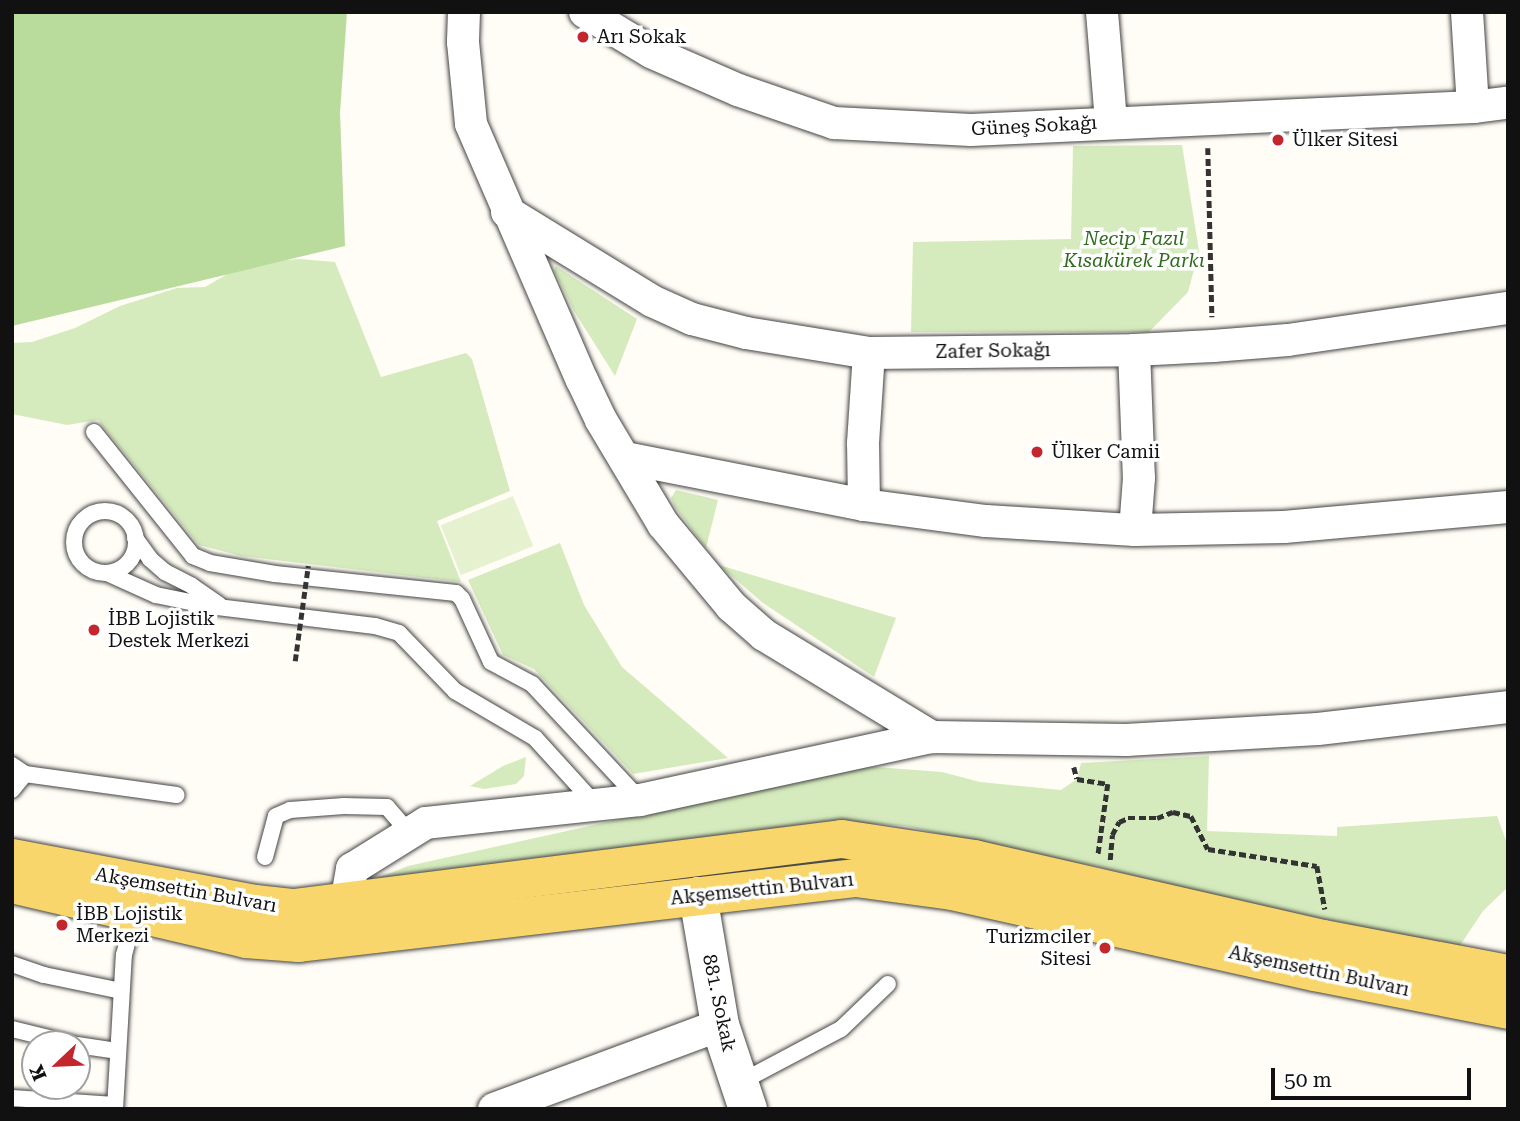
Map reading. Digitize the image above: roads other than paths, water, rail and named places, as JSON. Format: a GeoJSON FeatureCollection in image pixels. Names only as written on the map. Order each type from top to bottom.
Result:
{"type":"FeatureCollection","features":[{"type":"Feature","properties":{"kind":"main road","name":"Akşemsettin Bulvarı"},"geometry":{"type":"LineString","coordinates":[[15,863],[135,913],[246,939],[299,943],[347,921],[690,859],[842,839],[1100,878],[1323,939],[1508,974]]}},
{"type":"Feature","properties":{"kind":"main road"},"geometry":{"type":"LineString","coordinates":[[690,859],[698,896]]}},
{"type":"Feature","properties":{"kind":"main road","name":"Akşemsettin Bulvarı"},"geometry":{"type":"LineString","coordinates":[[15,863],[255,904],[294,908],[347,921],[698,896],[856,878],[901,882],[1315,972],[1508,1010]]}},
{"type":"Feature","properties":{"kind":"street"},"geometry":{"type":"LineString","coordinates":[[464,12],[463,42],[471,124],[582,380],[663,524],[731,606],[764,635],[932,737]]}},
{"type":"Feature","properties":{"kind":"street","name":"Güneş Sokağı"},"geometry":{"type":"LineString","coordinates":[[585,12],[651,52],[738,90],[834,123],[971,130],[1473,107],[1508,103]]}},
{"type":"Feature","properties":{"kind":"street"},"geometry":{"type":"LineString","coordinates":[[1102,12],[1111,122]]}},
{"type":"Feature","properties":{"kind":"street"},"geometry":{"type":"LineString","coordinates":[[1467,12],[1473,107]]}},
{"type":"Feature","properties":{"kind":"street","name":"Zafer Sokağı"},"geometry":{"type":"LineString","coordinates":[[507,212],[652,301],[692,319],[746,333],[869,353],[1134,350],[1213,346],[1288,340],[1508,308]]}},
{"type":"Feature","properties":{"kind":"street"},"geometry":{"type":"LineString","coordinates":[[1134,350],[1139,478],[1135,530]]}},
{"type":"Feature","properties":{"kind":"street"},"geometry":{"type":"LineString","coordinates":[[864,505],[863,443],[869,353]]}},
{"type":"Feature","properties":{"kind":"street"},"geometry":{"type":"LineString","coordinates":[[625,458],[864,505],[986,522],[1135,530],[1284,527],[1508,507]]}},
{"type":"Feature","properties":{"kind":"street"},"geometry":{"type":"LineString","coordinates":[[347,921],[352,869],[408,831],[425,823],[640,800],[932,737],[1126,740],[1318,729],[1508,707]]}},
{"type":"Feature","properties":{"kind":"street","name":"881. Sokak"},"geometry":{"type":"LineString","coordinates":[[698,896],[720,1026],[744,1096]]}},
{"type":"Feature","properties":{"kind":"street"},"geometry":{"type":"LineString","coordinates":[[494,1109],[720,1026]]}},
{"type":"Feature","properties":{"kind":"lane"},"geometry":{"type":"LineString","coordinates":[[94,432],[194,556],[219,565],[286,576],[456,593],[463,599],[491,662],[532,684],[640,800]]}},
{"type":"Feature","properties":{"kind":"lane"},"geometry":{"type":"LineString","coordinates":[[222,607],[192,586],[165,572],[150,559],[126,520],[108,511],[88,516],[81,522],[74,541],[80,561],[87,568],[107,573],[156,595],[222,607],[375,626],[399,633],[455,691],[535,738],[595,804]]}},
{"type":"Feature","properties":{"kind":"lane"},"geometry":{"type":"LineString","coordinates":[[107,573],[125,565],[132,557],[135,538]]}},
{"type":"Feature","properties":{"kind":"lane"},"geometry":{"type":"LineString","coordinates":[[12,790],[19,769],[177,795]]}},
{"type":"Feature","properties":{"kind":"lane"},"geometry":{"type":"LineString","coordinates":[[265,857],[276,816],[290,810],[344,806],[387,807],[408,831]]}},
{"type":"Feature","properties":{"kind":"lane"},"geometry":{"type":"LineString","coordinates":[[14,1102],[115,1107],[124,955],[135,913]]}},
{"type":"Feature","properties":{"kind":"lane"},"geometry":{"type":"LineString","coordinates":[[12,964],[44,975],[121,991]]}},
{"type":"Feature","properties":{"kind":"lane"},"geometry":{"type":"LineString","coordinates":[[744,1096],[841,1029],[888,984]]}},
{"type":"Feature","properties":{"kind":"lane"},"geometry":{"type":"LineString","coordinates":[[91,1047],[117,1051]]}},
{"type":"Feature","properties":{"kind":"place","name":"Arı Sokak"},"geometry":{"type":"Point","coordinates":[583,37]}},
{"type":"Feature","properties":{"kind":"place","name":"Ülker Sitesi"},"geometry":{"type":"Point","coordinates":[1278,140]}},
{"type":"Feature","properties":{"kind":"place","name":"Ülker Camii"},"geometry":{"type":"Point","coordinates":[1037,452]}},
{"type":"Feature","properties":{"kind":"place","name":"İBB Lojistik Destek Merkezi"},"geometry":{"type":"Point","coordinates":[94,630]}},
{"type":"Feature","properties":{"kind":"place","name":"İBB Lojistik Merkezi"},"geometry":{"type":"Point","coordinates":[62,925]}},
{"type":"Feature","properties":{"kind":"place","name":"Turizmciler Sitesi"},"geometry":{"type":"Point","coordinates":[1105,948]}},
{"type":"Feature","properties":{"kind":"park label","name":"Necip Fazıl Kısakürek Parkı"},"geometry":{"type":"Point","coordinates":[1134,250]}}]}
